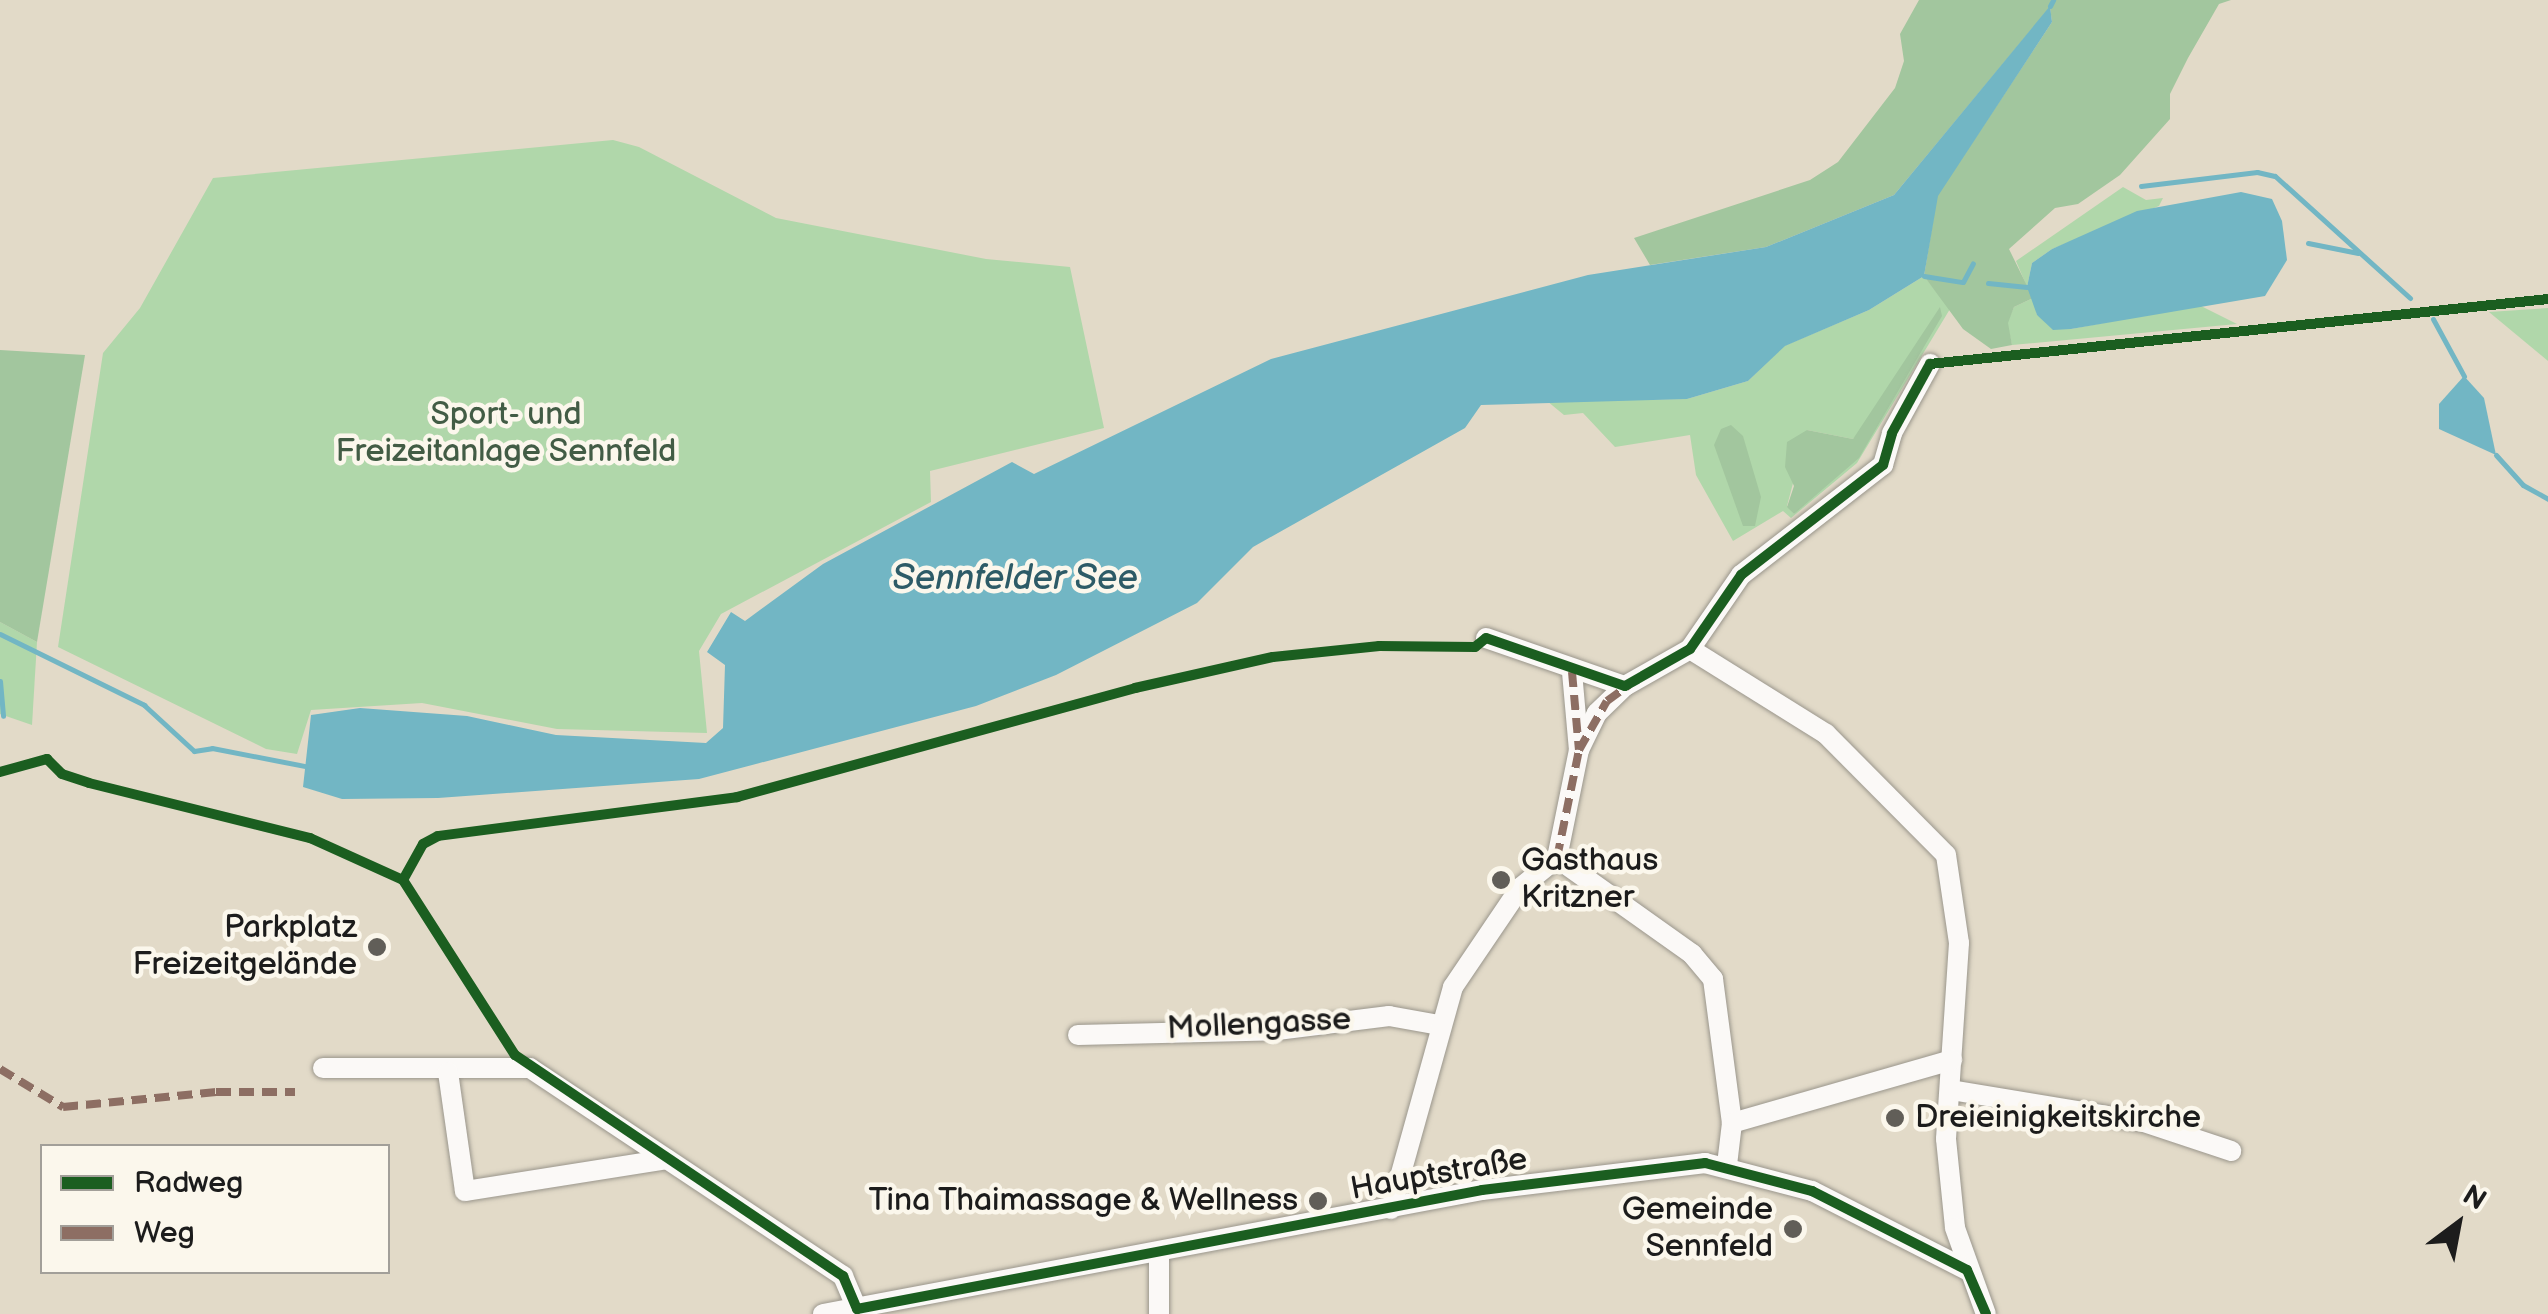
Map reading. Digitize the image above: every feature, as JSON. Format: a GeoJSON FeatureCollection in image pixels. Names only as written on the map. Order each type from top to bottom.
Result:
{"type":"FeatureCollection","features":[{"type":"Feature","properties":{"kind":"street"},"geometry":{"type":"LineString","coordinates":[[1391,1209],[1439,1024],[1478,941],[1520,888],[1557,858],[1579,750],[1597,714],[1625,686],[1690,649],[1742,575],[1883,465],[1892,432],[1930,364]]}},
{"type":"Feature","properties":{"kind":"street"},"geometry":{"type":"LineString","coordinates":[[1486,638],[1528,647],[1572,672],[1625,686]]}},
{"type":"Feature","properties":{"kind":"street"},"geometry":{"type":"LineString","coordinates":[[1690,649],[1826,734],[1946,855],[1959,943],[1946,1140],[1967,1270],[1986,1314]]}},
{"type":"Feature","properties":{"kind":"street"},"geometry":{"type":"LineString","coordinates":[[1572,672],[1579,750]]}},
{"type":"Feature","properties":{"kind":"street"},"geometry":{"type":"LineString","coordinates":[[1557,858],[1705,965],[1719,1004],[1732,1123],[1727,1165]]}},
{"type":"Feature","properties":{"kind":"street","name":"Mollengasse"},"geometry":{"type":"LineString","coordinates":[[1078,1035],[1277,1030],[1390,1016],[1439,1024]]}},
{"type":"Feature","properties":{"kind":"street"},"geometry":{"type":"LineString","coordinates":[[1732,1123],[1952,1060]]}},
{"type":"Feature","properties":{"kind":"street"},"geometry":{"type":"LineString","coordinates":[[323,1068],[448,1072],[530,1068],[843,1276],[856,1308]]}},
{"type":"Feature","properties":{"kind":"street"},"geometry":{"type":"LineString","coordinates":[[448,1072],[464,1191],[666,1159]]}},
{"type":"Feature","properties":{"kind":"street"},"geometry":{"type":"LineString","coordinates":[[1950,1090],[2144,1122],[2231,1151]]}},
{"type":"Feature","properties":{"kind":"street","name":"Hauptstraße"},"geometry":{"type":"LineString","coordinates":[[823,1314],[1600,1173],[1727,1165],[1812,1191],[1967,1270]]}},
{"type":"Feature","properties":{"kind":"street"},"geometry":{"type":"LineString","coordinates":[[1159,1254],[1159,1314]]}},
{"type":"Feature","properties":{"kind":"green space"},"geometry":{"type":"Polygon","coordinates":[[[1919,0],[2231,0],[2219,4],[2188,58],[2170,94],[2170,119],[2120,175],[2078,204],[2055,208],[2009,249],[2033,298],[2014,307],[2008,323],[2012,345],[1991,349],[1963,329],[1924,276],[1937,196],[2052,22],[2050,7],[1894,195],[1766,247],[1650,265],[1634,238],[1810,180],[1838,162],[1895,88],[1904,61],[1900,34],[1919,0]]]}},
{"type":"Feature","properties":{"kind":"green space","name":"Sport- und Freizeitanlage Sennfeld"},"geometry":{"type":"Polygon","coordinates":[[[613,140],[639,147],[776,218],[986,259],[1070,267],[1104,428],[930,471],[931,502],[721,614],[699,651],[707,733],[557,729],[422,703],[311,710],[297,754],[266,749],[58,647],[103,353],[140,308],[213,178],[613,140]]]}},
{"type":"Feature","properties":{"kind":"green space"},"geometry":{"type":"Polygon","coordinates":[[[2123,187],[2146,200],[2163,198],[2159,206],[2052,249],[2032,263],[2027,287],[2016,261],[2123,187]]]}},
{"type":"Feature","properties":{"kind":"green space"},"geometry":{"type":"Polygon","coordinates":[[[1924,276],[1950,309],[1857,463],[1791,518],[1783,511],[1733,541],[1696,475],[1690,435],[1615,447],[1583,413],[1564,415],[1547,401],[1687,399],[1748,381],[1784,346],[1869,310],[1924,276]],[[1863,429],[1853,439],[1807,430],[1787,506],[1794,514],[1863,429]]]}},
{"type":"Feature","properties":{"kind":"green space"},"geometry":{"type":"Polygon","coordinates":[[[2033,298],[2037,315],[2071,329],[2199,305],[2237,324],[2012,345],[2007,323],[2014,307],[2033,298]]]}},
{"type":"Feature","properties":{"kind":"green space"},"geometry":{"type":"Polygon","coordinates":[[[1940,307],[1942,316],[1859,458],[1794,514],[1787,507],[1794,486],[1785,467],[1787,442],[1807,430],[1853,439],[1940,307]]]}},
{"type":"Feature","properties":{"kind":"green space"},"geometry":{"type":"Polygon","coordinates":[[[2548,308],[2548,361],[2489,312],[2548,308]]]}},
{"type":"Feature","properties":{"kind":"green space"},"geometry":{"type":"Polygon","coordinates":[[[0,350],[85,355],[37,642],[0,622],[0,350]]]}},
{"type":"Feature","properties":{"kind":"green space"},"geometry":{"type":"Polygon","coordinates":[[[1731,425],[1743,436],[1761,497],[1755,526],[1743,526],[1714,445],[1721,429],[1731,425]]]}},
{"type":"Feature","properties":{"kind":"green space"},"geometry":{"type":"Polygon","coordinates":[[[0,622],[37,642],[32,725],[0,714],[0,622]]]}},
{"type":"Feature","properties":{"kind":"water","name":"Sennfelder See"},"geometry":{"type":"Polygon","coordinates":[[[2050,6],[2052,22],[1938,196],[1924,276],[1869,310],[1785,346],[1748,381],[1687,399],[1481,405],[1465,428],[1253,547],[1197,603],[1056,675],[976,706],[699,779],[438,798],[342,799],[303,787],[311,715],[360,708],[467,716],[556,735],[706,743],[723,728],[725,665],[707,652],[731,612],[745,621],[823,564],[1012,462],[1034,474],[1271,359],[1588,275],[1766,247],[1894,195],[2050,6]]]}},
{"type":"Feature","properties":{"kind":"water"},"geometry":{"type":"Polygon","coordinates":[[[2241,192],[2272,199],[2282,221],[2287,260],[2265,296],[2071,329],[2053,330],[2037,315],[2027,287],[2032,263],[2052,249],[2137,211],[2241,192]]]}},
{"type":"Feature","properties":{"kind":"water"},"geometry":{"type":"Polygon","coordinates":[[[2464,376],[2484,398],[2496,455],[2439,429],[2439,404],[2464,376]]]}},
{"type":"Feature","properties":{"kind":"waterway"},"geometry":{"type":"LineString","coordinates":[[2050,6],[2053,0]]}},
{"type":"Feature","properties":{"kind":"waterway"},"geometry":{"type":"LineString","coordinates":[[2141,186],[2257,172],[2275,176],[2410,298]]}},
{"type":"Feature","properties":{"kind":"waterway"},"geometry":{"type":"LineString","coordinates":[[2308,243],[2358,253]]}},
{"type":"Feature","properties":{"kind":"waterway"},"geometry":{"type":"LineString","coordinates":[[1924,276],[1963,282],[1973,263]]}},
{"type":"Feature","properties":{"kind":"waterway"},"geometry":{"type":"LineString","coordinates":[[1988,283],[2027,287]]}},
{"type":"Feature","properties":{"kind":"waterway"},"geometry":{"type":"LineString","coordinates":[[2433,319],[2464,376]]}},
{"type":"Feature","properties":{"kind":"waterway"},"geometry":{"type":"LineString","coordinates":[[2496,455],[2523,485],[2548,499]]}},
{"type":"Feature","properties":{"kind":"waterway","name":"Sennfelder See"},"geometry":{"type":"LineString","coordinates":[[0,634],[144,705],[194,751],[212,748],[305,766]]}},
{"type":"Feature","properties":{"kind":"waterway"},"geometry":{"type":"LineString","coordinates":[[0,681],[3,716]]}},
{"type":"Feature","properties":{"kind":"marked path"},"geometry":{"type":"LineString","coordinates":[[1572,672],[1579,750]]}},
{"type":"Feature","properties":{"kind":"marked path"},"geometry":{"type":"LineString","coordinates":[[1557,858],[1579,750],[1607,701],[1629,685]]}},
{"type":"Feature","properties":{"kind":"marked path"},"geometry":{"type":"LineString","coordinates":[[0,1069],[63,1107],[216,1092],[295,1092]]}},
{"type":"Feature","properties":{"kind":"cycle path"},"geometry":{"type":"LineString","coordinates":[[403,880],[423,844],[438,836],[737,797],[1135,688],[1273,657],[1379,646],[1475,647],[1486,638],[1625,686],[1690,649],[1741,575],[1883,465],[1892,433],[1930,364],[2548,299]]}},
{"type":"Feature","properties":{"kind":"cycle path"},"geometry":{"type":"LineString","coordinates":[[0,772],[47,759],[62,774],[89,783],[310,838],[403,880],[515,1055],[843,1276],[857,1309],[1482,1190],[1705,1163],[1812,1191],[1967,1270],[1986,1314]]}},
{"type":"Feature","properties":{"kind":"place","name":"Gasthaus Kritzner"},"geometry":{"type":"Point","coordinates":[1501,880]}},
{"type":"Feature","properties":{"kind":"place","name":"Parkplatz Freizeitgelände"},"geometry":{"type":"Point","coordinates":[377,947]}},
{"type":"Feature","properties":{"kind":"place","name":"Dreieinigkeitskirche"},"geometry":{"type":"Point","coordinates":[1895,1118]}},
{"type":"Feature","properties":{"kind":"place","name":"Tina Thaimassage & Wellness"},"geometry":{"type":"Point","coordinates":[1318,1201]}},
{"type":"Feature","properties":{"kind":"place","name":"Gemeinde Sennfeld"},"geometry":{"type":"Point","coordinates":[1793,1229]}}]}
